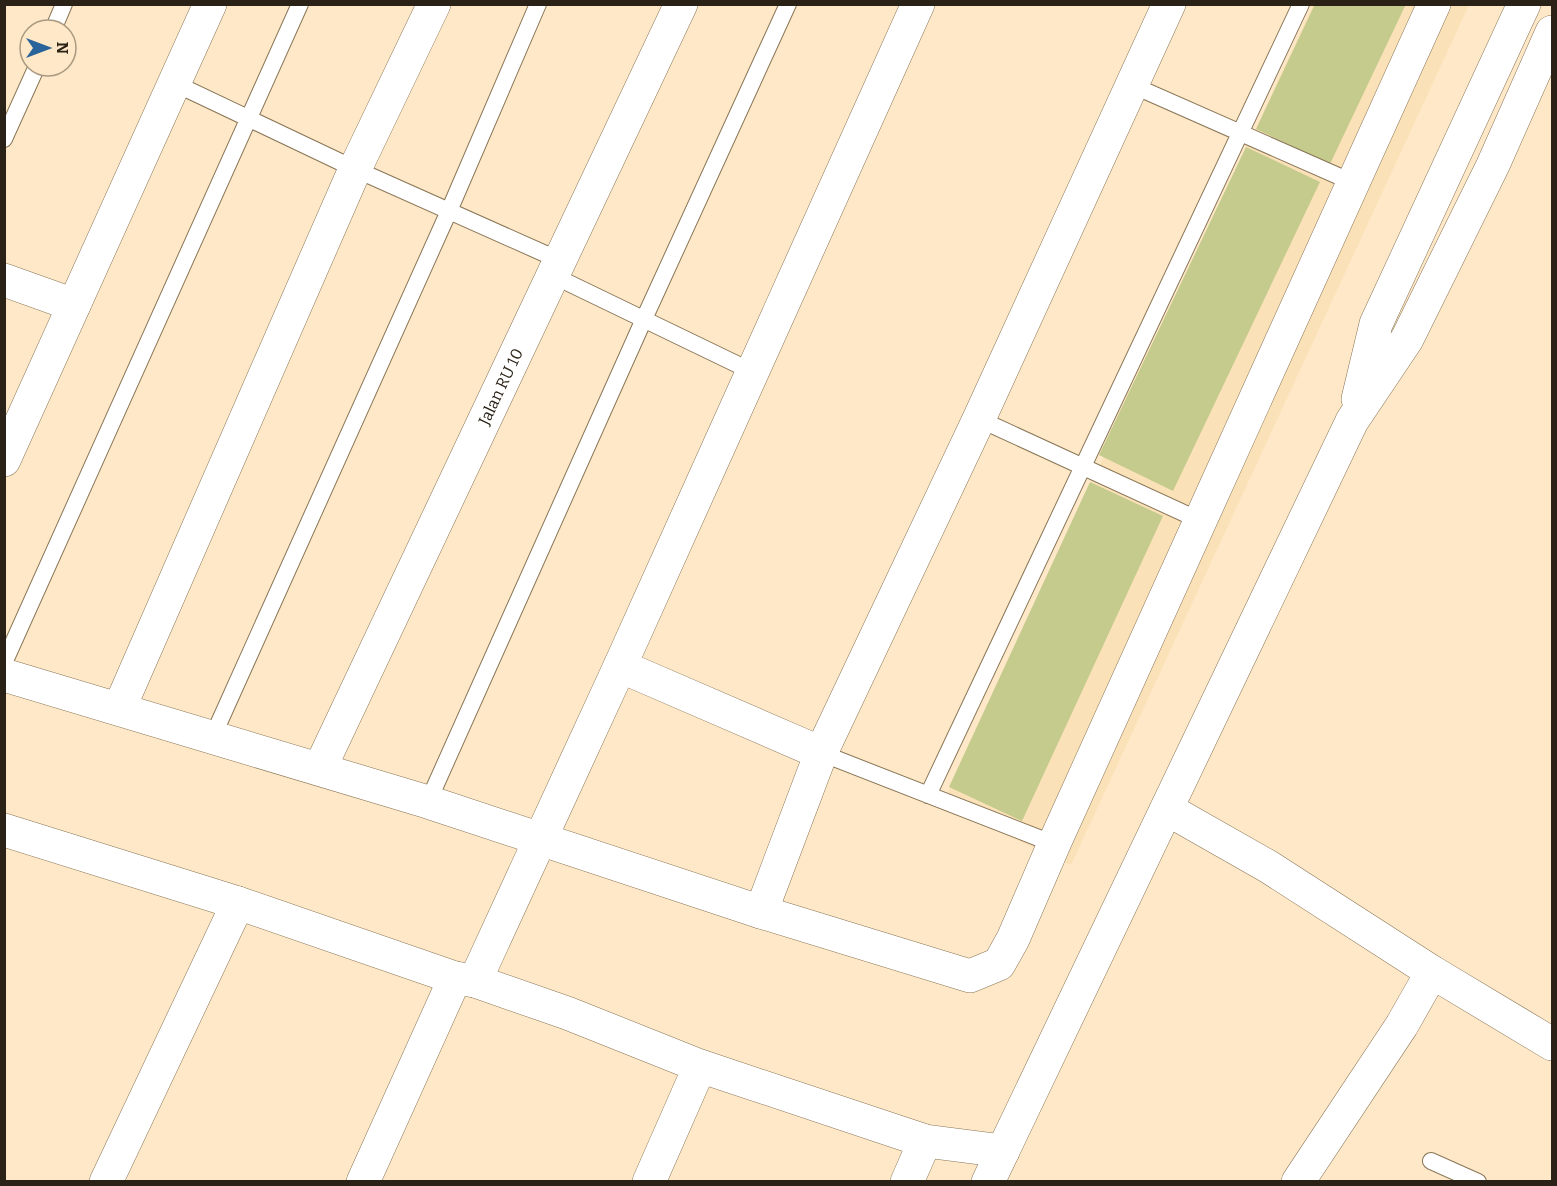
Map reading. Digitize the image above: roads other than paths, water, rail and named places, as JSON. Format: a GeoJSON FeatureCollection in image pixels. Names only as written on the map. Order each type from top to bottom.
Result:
{"type":"FeatureCollection","features":[{"type":"Feature","properties":{"kind":"street"},"geometry":{"type":"LineString","coordinates":[[4,460],[210,4]]}},
{"type":"Feature","properties":{"kind":"street"},"geometry":{"type":"LineString","coordinates":[[120,708],[355,169],[434,4]]}},
{"type":"Feature","properties":{"kind":"street","name":"Jalan RU 10"},"geometry":{"type":"LineString","coordinates":[[320,768],[681,4]]}},
{"type":"Feature","properties":{"kind":"street"},"geometry":{"type":"LineString","coordinates":[[363,1182],[465,980],[495,936],[620,666],[918,4]]}},
{"type":"Feature","properties":{"kind":"street"},"geometry":{"type":"LineString","coordinates":[[761,912],[821,753],[979,418],[1168,4]]}},
{"type":"Feature","properties":{"kind":"street"},"geometry":{"type":"LineString","coordinates":[[4,675],[428,802],[536,848],[761,912],[970,976],[999,964],[1013,939],[1434,4]]}},
{"type":"Feature","properties":{"kind":"street"},"geometry":{"type":"LineString","coordinates":[[1352,421],[1376,324],[1524,4]]}},
{"type":"Feature","properties":{"kind":"street"},"geometry":{"type":"LineString","coordinates":[[988,1182],[1352,421],[1407,339],[1493,165],[1552,32]]}},
{"type":"Feature","properties":{"kind":"street"},"geometry":{"type":"LineString","coordinates":[[4,280],[74,305]]}},
{"type":"Feature","properties":{"kind":"street"},"geometry":{"type":"LineString","coordinates":[[620,666],[821,753]]}},
{"type":"Feature","properties":{"kind":"street"},"geometry":{"type":"LineString","coordinates":[[1167,809],[1269,867],[1432,972],[1552,1044]]}},
{"type":"Feature","properties":{"kind":"street"},"geometry":{"type":"LineString","coordinates":[[4,830],[238,903],[567,1013],[700,1066],[925,1141],[1003,1151]]}},
{"type":"Feature","properties":{"kind":"street"},"geometry":{"type":"LineString","coordinates":[[106,1182],[238,903]]}},
{"type":"Feature","properties":{"kind":"street"},"geometry":{"type":"LineString","coordinates":[[1298,1182],[1402,1025],[1432,972]]}},
{"type":"Feature","properties":{"kind":"street"},"geometry":{"type":"LineString","coordinates":[[649,1182],[700,1066]]}},
{"type":"Feature","properties":{"kind":"street"},"geometry":{"type":"LineString","coordinates":[[908,1182],[925,1141]]}},
{"type":"Feature","properties":{"kind":"lane"},"geometry":{"type":"LineString","coordinates":[[58,18],[64,4]]}},
{"type":"Feature","properties":{"kind":"lane"},"geometry":{"type":"LineString","coordinates":[[4,663],[300,4]]}},
{"type":"Feature","properties":{"kind":"lane"},"geometry":{"type":"LineString","coordinates":[[213,736],[449,211],[538,4]]}},
{"type":"Feature","properties":{"kind":"lane"},"geometry":{"type":"LineString","coordinates":[[428,802],[788,4]]}},
{"type":"Feature","properties":{"kind":"lane"},"geometry":{"type":"LineString","coordinates":[[928,795],[1301,4]]}},
{"type":"Feature","properties":{"kind":"lane"},"geometry":{"type":"LineString","coordinates":[[4,139],[32,78]]}},
{"type":"Feature","properties":{"kind":"lane"},"geometry":{"type":"LineString","coordinates":[[174,83],[449,211],[556,267],[644,319],[753,372]]}},
{"type":"Feature","properties":{"kind":"lane"},"geometry":{"type":"LineString","coordinates":[[1132,85],[1354,183]]}},
{"type":"Feature","properties":{"kind":"lane"},"geometry":{"type":"LineString","coordinates":[[979,418],[1201,521]]}},
{"type":"Feature","properties":{"kind":"lane"},"geometry":{"type":"LineString","coordinates":[[821,753],[1054,844]]}},
{"type":"Feature","properties":{"kind":"lane"},"geometry":{"type":"LineString","coordinates":[[1431,1161],[1478,1182]]}}]}
